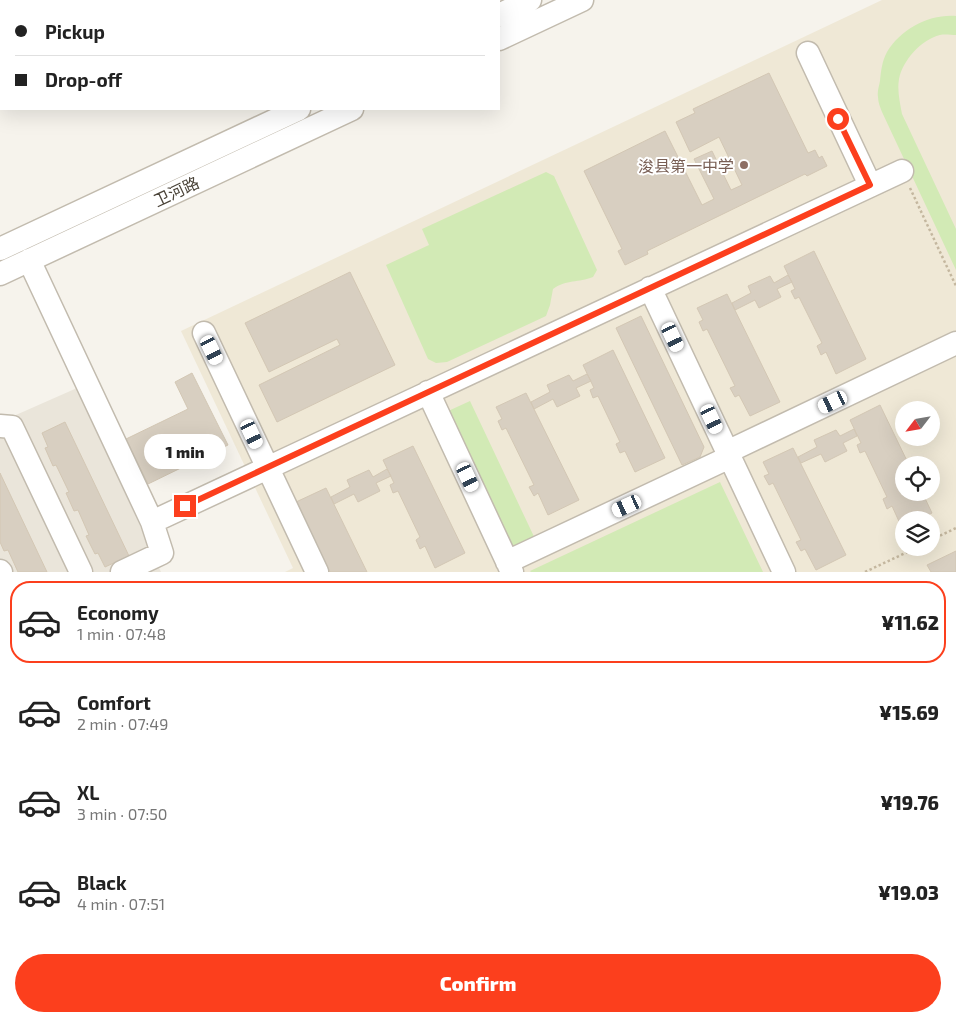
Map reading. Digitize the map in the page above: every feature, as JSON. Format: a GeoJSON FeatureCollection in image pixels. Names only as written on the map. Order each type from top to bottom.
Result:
{"type":"FeatureCollection","features":[{"type":"Feature","properties":{"kind":"street"},"geometry":{"type":"LineString","coordinates":[[505,8],[530,0]]}},
{"type":"Feature","properties":{"kind":"street"},"geometry":{"type":"LineString","coordinates":[[500,40],[582,0]]}},
{"type":"Feature","properties":{"kind":"street"},"geometry":{"type":"LineString","coordinates":[[808,53],[870,185]]}},
{"type":"Feature","properties":{"kind":"street","name":"卫河路"},"geometry":{"type":"LineString","coordinates":[[0,249],[297,110]]}},
{"type":"Feature","properties":{"kind":"street","name":"卫河路"},"geometry":{"type":"LineString","coordinates":[[0,274],[350,110]]}},
{"type":"Feature","properties":{"kind":"street"},"geometry":{"type":"LineString","coordinates":[[152,522],[902,171]]}},
{"type":"Feature","properties":{"kind":"street"},"geometry":{"type":"LineString","coordinates":[[29,260],[152,522],[162,553],[122,572]]}},
{"type":"Feature","properties":{"kind":"street"},"geometry":{"type":"LineString","coordinates":[[650,288],[784,572]]}},
{"type":"Feature","properties":{"kind":"street"},"geometry":{"type":"LineString","coordinates":[[204,333],[317,572]]}},
{"type":"Feature","properties":{"kind":"street"},"geometry":{"type":"LineString","coordinates":[[428,392],[510,567],[729,455],[956,343]]}},
{"type":"Feature","properties":{"kind":"street"},"geometry":{"type":"LineString","coordinates":[[0,426],[12,427],[81,572]]}},
{"type":"Feature","properties":{"kind":"path"},"geometry":{"type":"LineString","coordinates":[[902,171],[956,286]]}},
{"type":"Feature","properties":{"kind":"path"},"geometry":{"type":"LineString","coordinates":[[940,536],[956,528]]}},
{"type":"Feature","properties":{"kind":"path"},"geometry":{"type":"LineString","coordinates":[[865,572],[899,556]]}},
{"type":"Feature","properties":{"kind":"shaded area","name":"浚县第一中学"},"geometry":{"type":"Polygon","coordinates":[[[882,0],[956,0],[956,572],[285,572],[293,568],[181,331],[882,0]]]}},
{"type":"Feature","properties":{"kind":"shaded area"},"geometry":{"type":"Polygon","coordinates":[[[77,388],[161,572],[0,572],[0,422],[77,388]]]}},
{"type":"Feature","properties":{"kind":"green space"},"geometry":{"type":"Polygon","coordinates":[[[956,16],[956,35],[940,35],[920,46],[904,65],[898,88],[902,114],[956,229],[956,270],[882,112],[878,93],[885,55],[900,36],[926,20],[956,16]]]}},
{"type":"Feature","properties":{"kind":"green space"},"geometry":{"type":"Polygon","coordinates":[[[546,172],[554,176],[597,270],[593,277],[568,282],[553,289],[546,316],[447,362],[436,363],[428,359],[386,265],[429,245],[422,229],[546,172]]]}},
{"type":"Feature","properties":{"kind":"green space"},"geometry":{"type":"Polygon","coordinates":[[[470,401],[537,543],[524,549],[509,546],[446,412],[470,401]]]}},
{"type":"Feature","properties":{"kind":"green space"},"geometry":{"type":"Polygon","coordinates":[[[720,482],[763,572],[530,571],[720,482]]]}},
{"type":"Feature","properties":{"kind":"building"},"geometry":{"type":"Polygon","coordinates":[[[769,73],[808,153],[815,150],[819,158],[822,156],[827,166],[807,176],[805,174],[647,251],[648,254],[625,265],[618,251],[622,249],[584,171],[665,131],[702,205],[714,199],[694,159],[712,151],[731,190],[742,185],[719,137],[690,152],[676,122],[695,113],[693,109],[769,73]]]}},
{"type":"Feature","properties":{"kind":"building"},"geometry":{"type":"Polygon","coordinates":[[[814,251],[866,359],[836,374],[826,352],[821,355],[817,346],[822,343],[799,297],[795,299],[791,291],[795,289],[784,266],[814,251]]]}},
{"type":"Feature","properties":{"kind":"building"},"geometry":{"type":"Polygon","coordinates":[[[350,272],[395,365],[277,422],[259,385],[340,345],[337,339],[269,372],[245,323],[350,272]]]}},
{"type":"Feature","properties":{"kind":"building"},"geometry":{"type":"Polygon","coordinates":[[[788,275],[792,282],[777,289],[781,297],[759,308],[755,300],[735,310],[732,303],[751,293],[748,286],[770,276],[774,283],[788,275]]]}},
{"type":"Feature","properties":{"kind":"building"},"geometry":{"type":"Polygon","coordinates":[[[727,294],[780,402],[750,416],[739,395],[735,397],[730,388],[735,386],[707,329],[703,331],[699,322],[703,320],[697,308],[727,294]]]}},
{"type":"Feature","properties":{"kind":"building"},"geometry":{"type":"Polygon","coordinates":[[[641,316],[704,447],[700,457],[682,465],[616,328],[641,316]]]}},
{"type":"Feature","properties":{"kind":"building"},"geometry":{"type":"Polygon","coordinates":[[[613,350],[665,458],[635,472],[625,451],[620,453],[616,444],[620,442],[598,396],[593,398],[590,390],[594,388],[583,365],[613,350]]]}},
{"type":"Feature","properties":{"kind":"building"},"geometry":{"type":"Polygon","coordinates":[[[192,373],[228,445],[148,484],[126,439],[188,409],[175,382],[192,373]]]}},
{"type":"Feature","properties":{"kind":"building"},"geometry":{"type":"Polygon","coordinates":[[[587,374],[591,381],[576,388],[580,396],[557,407],[553,399],[534,409],[531,402],[550,392],[547,385],[569,375],[573,381],[587,374]]]}},
{"type":"Feature","properties":{"kind":"building"},"geometry":{"type":"Polygon","coordinates":[[[526,393],[579,500],[548,515],[538,493],[534,496],[529,487],[534,485],[506,428],[502,430],[498,421],[502,419],[496,407],[526,393]]]}},
{"type":"Feature","properties":{"kind":"building"},"geometry":{"type":"Polygon","coordinates":[[[880,405],[895,436],[895,446],[900,446],[905,456],[895,456],[895,501],[926,501],[931,511],[895,511],[895,513],[892,506],[887,509],[883,499],[887,497],[865,451],[860,453],[857,445],[861,443],[850,420],[880,405]]]}},
{"type":"Feature","properties":{"kind":"building"},"geometry":{"type":"Polygon","coordinates":[[[65,422],[129,556],[105,567],[98,553],[95,554],[86,536],[89,535],[78,510],[74,511],[66,493],[69,492],[56,465],[53,466],[45,448],[48,447],[42,433],[65,422]]]}},
{"type":"Feature","properties":{"kind":"building"},"geometry":{"type":"Polygon","coordinates":[[[854,429],[857,436],[843,443],[847,451],[825,462],[821,454],[801,463],[798,457],[817,447],[814,440],[836,430],[840,436],[854,429]]]}},
{"type":"Feature","properties":{"kind":"building"},"geometry":{"type":"Polygon","coordinates":[[[413,446],[465,553],[435,568],[425,546],[420,549],[416,540],[420,537],[398,491],[393,493],[390,485],[394,483],[383,460],[413,446]]]}},
{"type":"Feature","properties":{"kind":"building"},"geometry":{"type":"Polygon","coordinates":[[[793,448],[846,555],[816,570],[805,549],[801,551],[796,542],[801,540],[773,483],[769,485],[764,476],[769,474],[763,462],[793,448]]]}},
{"type":"Feature","properties":{"kind":"building"},"geometry":{"type":"Polygon","coordinates":[[[387,469],[391,476],[376,483],[380,491],[358,502],[354,494],[334,504],[331,497],[350,487],[347,480],[369,470],[373,477],[387,469]]]}},
{"type":"Feature","properties":{"kind":"building"},"geometry":{"type":"Polygon","coordinates":[[[0,473],[47,572],[18,572],[8,550],[4,551],[0,542],[0,473]]]}},
{"type":"Feature","properties":{"kind":"building"},"geometry":{"type":"Polygon","coordinates":[[[326,488],[367,572],[330,572],[306,523],[302,525],[296,502],[326,488]]]}},
{"type":"Feature","properties":{"kind":"building"},"geometry":{"type":"Polygon","coordinates":[[[956,551],[956,572],[931,572],[927,565],[956,551]]]}},
{"type":"Feature","properties":{"kind":"place","name":"浚县第一中学"},"geometry":{"type":"Point","coordinates":[744,165]}},
{"type":"Feature","properties":{"kind":"route"},"geometry":{"type":"LineString","coordinates":[[185,506],[870,185],[838,119]]}}]}
